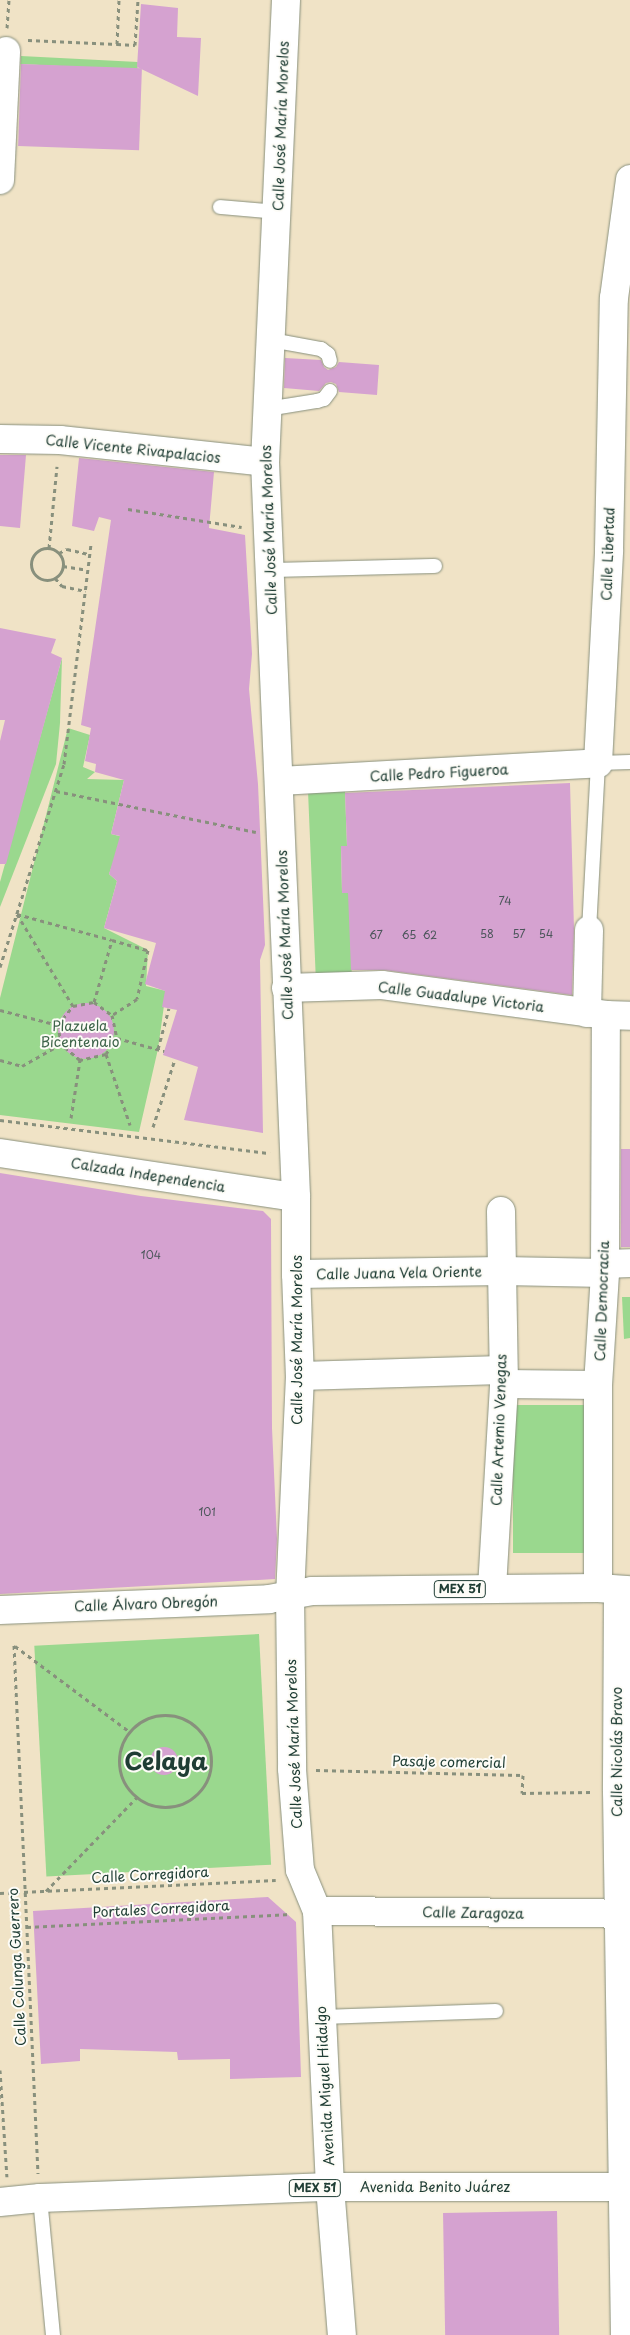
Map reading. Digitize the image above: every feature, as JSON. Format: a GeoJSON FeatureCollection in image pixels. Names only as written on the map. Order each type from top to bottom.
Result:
{"type":"FeatureCollection","features":[{"type":"Feature","properties":{"kind":"street","name":"Calle José María Morelos"},"geometry":{"type":"LineString","coordinates":[[286,0],[265,462],[280,781],[286,988],[296,1197],[296,1274],[300,1376],[290,1594],[292,1769],[300,1870]]}},
{"type":"Feature","properties":{"kind":"street"},"geometry":{"type":"LineString","coordinates":[[0,180],[15,45]]}},
{"type":"Feature","properties":{"kind":"street","name":"Calle Libertad"},"geometry":{"type":"LineString","coordinates":[[598,763],[609,550],[614,298],[630,179]]}},
{"type":"Feature","properties":{"kind":"street","name":"Calle Vicente Rivapalacios"},"geometry":{"type":"LineString","coordinates":[[0,439],[60,440],[265,462]]}},
{"type":"Feature","properties":{"kind":"street","name":"Calle Pedro Figueroa"},"geometry":{"type":"LineString","coordinates":[[280,781],[598,763]]}},
{"type":"Feature","properties":{"kind":"street","name":"Calle Democracia"},"geometry":{"type":"LineString","coordinates":[[589,930],[608,1014],[613,1267],[598,1386],[615,1589]]}},
{"type":"Feature","properties":{"kind":"street","name":"Calle Guadalupe Victoria"},"geometry":{"type":"LineString","coordinates":[[286,988],[382,985],[608,1014]]}},
{"type":"Feature","properties":{"kind":"street","name":"Calzada Independencia"},"geometry":{"type":"LineString","coordinates":[[0,1153],[296,1197]]}},
{"type":"Feature","properties":{"kind":"street","name":"Calle Artemio Venegas"},"geometry":{"type":"LineString","coordinates":[[492,1588],[503,1377],[501,1211]]}},
{"type":"Feature","properties":{"kind":"street","name":"Calle Juana Vela Oriente"},"geometry":{"type":"LineString","coordinates":[[296,1274],[503,1271],[613,1267]]}},
{"type":"Feature","properties":{"kind":"street"},"geometry":{"type":"LineString","coordinates":[[300,1376],[503,1377],[598,1386]]}},
{"type":"Feature","properties":{"kind":"street","name":"MEX 51"},"geometry":{"type":"LineString","coordinates":[[290,1594],[312,1591],[492,1588],[615,1589]]}},
{"type":"Feature","properties":{"kind":"street","name":"Calle Nicolás Bravo"},"geometry":{"type":"LineString","coordinates":[[615,1589],[617,1791],[624,1914],[627,2187],[625,2335]]}},
{"type":"Feature","properties":{"kind":"street","name":"Calle Álvaro Obregón"},"geometry":{"type":"LineString","coordinates":[[0,1610],[269,1599],[290,1594]]}},
{"type":"Feature","properties":{"kind":"street","name":"Avenida Miguel Hidalgo"},"geometry":{"type":"LineString","coordinates":[[300,1870],[322,2017],[330,2187],[342,2335]]}},
{"type":"Feature","properties":{"kind":"street","name":"Calle Zaragoza"},"geometry":{"type":"LineString","coordinates":[[306,1912],[624,1914]]}},
{"type":"Feature","properties":{"kind":"street","name":"Avenida Benito Juárez"},"geometry":{"type":"LineString","coordinates":[[4,2202],[40,2198],[330,2187],[627,2187]]}},
{"type":"Feature","properties":{"kind":"lane"},"geometry":{"type":"LineString","coordinates":[[220,207],[277,212]]}},
{"type":"Feature","properties":{"kind":"lane"},"geometry":{"type":"LineString","coordinates":[[271,340],[321,349],[328,354],[330,361]]}},
{"type":"Feature","properties":{"kind":"lane"},"geometry":{"type":"LineString","coordinates":[[267,409],[317,401],[324,398],[330,391]]}},
{"type":"Feature","properties":{"kind":"lane"},"geometry":{"type":"LineString","coordinates":[[270,570],[436,566]]}},
{"type":"Feature","properties":{"kind":"lane"},"geometry":{"type":"LineString","coordinates":[[598,763],[630,762]]}},
{"type":"Feature","properties":{"kind":"lane","name":"Calle Libertad"},"geometry":{"type":"LineString","coordinates":[[589,930],[598,763]]}},
{"type":"Feature","properties":{"kind":"lane"},"geometry":{"type":"LineString","coordinates":[[322,2017],[496,2010]]}},
{"type":"Feature","properties":{"kind":"lane"},"geometry":{"type":"LineString","coordinates":[[40,2198],[53,2335]]}},
{"type":"Feature","properties":{"kind":"path"},"geometry":{"type":"LineString","coordinates":[[117,44],[119,0]]}},
{"type":"Feature","properties":{"kind":"path"},"geometry":{"type":"LineString","coordinates":[[15,45],[135,45],[138,0]]}},
{"type":"Feature","properties":{"kind":"path"},"geometry":{"type":"LineString","coordinates":[[49,548],[58,459]]}},
{"type":"Feature","properties":{"kind":"path"},"geometry":{"type":"LineString","coordinates":[[128,509],[268,529]]}},
{"type":"Feature","properties":{"kind":"path"},"geometry":{"type":"LineString","coordinates":[[0,967],[64,764],[91,544]]}},
{"type":"Feature","properties":{"kind":"path"},"geometry":{"type":"LineString","coordinates":[[49,548],[59,553],[64,566],[56,578],[42,580],[35,576],[32,570],[34,556],[38,550],[49,548]]}},
{"type":"Feature","properties":{"kind":"path"},"geometry":{"type":"LineString","coordinates":[[59,553],[68,549],[90,554]]}},
{"type":"Feature","properties":{"kind":"path"},"geometry":{"type":"LineString","coordinates":[[64,566],[88,570]]}},
{"type":"Feature","properties":{"kind":"path"},"geometry":{"type":"LineString","coordinates":[[56,578],[62,586],[85,591]]}},
{"type":"Feature","properties":{"kind":"path"},"geometry":{"type":"LineString","coordinates":[[56,791],[258,832]]}},
{"type":"Feature","properties":{"kind":"path"},"geometry":{"type":"LineString","coordinates":[[17,914],[148,950],[137,999],[112,1015]]}},
{"type":"Feature","properties":{"kind":"path"},"geometry":{"type":"LineString","coordinates":[[17,914],[73,1006]]}},
{"type":"Feature","properties":{"kind":"path"},"geometry":{"type":"LineString","coordinates":[[94,1002],[112,940]]}},
{"type":"Feature","properties":{"kind":"path"},"geometry":{"type":"LineString","coordinates":[[94,1002],[112,1015],[117,1038],[106,1054],[80,1060],[61,1044],[58,1025],[73,1006],[94,1002]]}},
{"type":"Feature","properties":{"kind":"path"},"geometry":{"type":"LineString","coordinates":[[158,1049],[169,1008]]}},
{"type":"Feature","properties":{"kind":"path"},"geometry":{"type":"LineString","coordinates":[[0,1010],[58,1025]]}},
{"type":"Feature","properties":{"kind":"path"},"geometry":{"type":"LineString","coordinates":[[117,1038],[164,1051]]}},
{"type":"Feature","properties":{"kind":"path"},"geometry":{"type":"LineString","coordinates":[[0,1060],[22,1066],[61,1044]]}},
{"type":"Feature","properties":{"kind":"path"},"geometry":{"type":"LineString","coordinates":[[106,1054],[130,1125]]}},
{"type":"Feature","properties":{"kind":"path"},"geometry":{"type":"LineString","coordinates":[[71,1118],[80,1060]]}},
{"type":"Feature","properties":{"kind":"path"},"geometry":{"type":"LineString","coordinates":[[153,1127],[175,1060]]}},
{"type":"Feature","properties":{"kind":"path"},"geometry":{"type":"LineString","coordinates":[[0,1120],[270,1153],[270,1144]]}},
{"type":"Feature","properties":{"kind":"path","name":"Calle Colunga Guerrero"},"geometry":{"type":"LineString","coordinates":[[40,2198],[14,1645],[130,1732]]}},
{"type":"Feature","properties":{"kind":"path"},"geometry":{"type":"LineString","coordinates":[[166,1715],[181,1718],[193,1725],[203,1736],[209,1749],[210,1764],[208,1778],[200,1791],[189,1800],[175,1806],[160,1807],[145,1803],[137,1797],[123,1780],[119,1765],[120,1750],[130,1732],[137,1724],[151,1717],[166,1715]]}},
{"type":"Feature","properties":{"kind":"path","name":"Pasaje comercial"},"geometry":{"type":"LineString","coordinates":[[292,1769],[523,1775],[522,1793],[617,1791]]}},
{"type":"Feature","properties":{"kind":"path"},"geometry":{"type":"LineString","coordinates":[[46,1891],[137,1797]]}},
{"type":"Feature","properties":{"kind":"path","name":"Calle Corregidora"},"geometry":{"type":"LineString","coordinates":[[0,1893],[271,1881],[282,1879],[300,1870]]}},
{"type":"Feature","properties":{"kind":"path","name":"Portales Corregidora"},"geometry":{"type":"LineString","coordinates":[[27,1927],[306,1912]]}},
{"type":"Feature","properties":{"kind":"path"},"geometry":{"type":"LineString","coordinates":[[0,2070],[4,2202]]}},
{"type":"Feature","properties":{"kind":"green space"},"geometry":{"type":"Polygon","coordinates":[[[21,56],[138,62],[137,70],[21,64],[21,56]]]}},
{"type":"Feature","properties":{"kind":"green space"},"geometry":{"type":"Polygon","coordinates":[[[62,658],[60,723],[56,764],[0,907],[0,882],[62,658]]]}},
{"type":"Feature","properties":{"kind":"green space","name":"Plazuela Bicentenaio"},"geometry":{"type":"Polygon","coordinates":[[[68,728],[90,735],[83,767],[95,772],[87,779],[124,780],[111,834],[123,837],[109,874],[117,881],[104,928],[148,950],[146,986],[166,991],[158,1049],[139,1132],[0,1115],[0,998],[68,728]]]}},
{"type":"Feature","properties":{"kind":"green space"},"geometry":{"type":"Polygon","coordinates":[[[345,790],[347,846],[341,846],[342,892],[349,893],[352,981],[316,983],[308,791],[345,790]]]}},
{"type":"Feature","properties":{"kind":"green space"},"geometry":{"type":"Polygon","coordinates":[[[622,1297],[630,1297],[630,1338],[624,1339],[622,1297]]]}},
{"type":"Feature","properties":{"kind":"green space"},"geometry":{"type":"Polygon","coordinates":[[[513,1405],[589,1405],[589,1553],[513,1553],[513,1405]]]}},
{"type":"Feature","properties":{"kind":"green space"},"geometry":{"type":"Polygon","coordinates":[[[259,1634],[271,1865],[46,1876],[34,1646],[259,1634]]]}},
{"type":"Feature","properties":{"kind":"building"},"geometry":{"type":"Polygon","coordinates":[[[141,4],[178,8],[177,37],[201,38],[198,96],[137,67],[141,4]]]}},
{"type":"Feature","properties":{"kind":"building"},"geometry":{"type":"Polygon","coordinates":[[[21,64],[142,68],[139,150],[18,146],[21,64]]]}},
{"type":"Feature","properties":{"kind":"building"},"geometry":{"type":"Polygon","coordinates":[[[285,358],[321,360],[324,367],[328,370],[336,367],[339,362],[379,365],[377,395],[339,392],[336,384],[331,382],[326,383],[319,391],[284,388],[285,358]]]}},
{"type":"Feature","properties":{"kind":"building"},"geometry":{"type":"Polygon","coordinates":[[[0,455],[26,455],[20,528],[0,526],[0,455]]]}},
{"type":"Feature","properties":{"kind":"building"},"geometry":{"type":"Polygon","coordinates":[[[79,458],[214,472],[209,528],[245,535],[252,654],[249,689],[258,784],[265,945],[260,960],[263,1133],[184,1120],[198,1067],[163,1055],[177,1010],[162,1007],[165,991],[145,984],[156,943],[104,928],[117,881],[109,874],[120,836],[111,834],[124,780],[95,772],[96,764],[85,761],[91,728],[81,725],[111,520],[99,517],[94,531],[72,526],[79,458]]]}},
{"type":"Feature","properties":{"kind":"building"},"geometry":{"type":"Polygon","coordinates":[[[0,628],[56,639],[51,653],[62,658],[6,864],[0,864],[0,741],[5,720],[0,720],[0,628]]]}},
{"type":"Feature","properties":{"kind":"building"},"geometry":{"type":"Polygon","coordinates":[[[570,783],[574,929],[572,995],[384,970],[351,970],[348,893],[342,893],[341,846],[347,846],[345,793],[570,783]]]}},
{"type":"Feature","properties":{"kind":"building"},"geometry":{"type":"Polygon","coordinates":[[[86,1003],[97,1005],[106,1011],[112,1020],[114,1031],[112,1042],[106,1051],[97,1057],[86,1059],[75,1057],[66,1051],[60,1042],[58,1031],[60,1020],[66,1011],[75,1005],[86,1003]]]}},
{"type":"Feature","properties":{"kind":"building"},"geometry":{"type":"Polygon","coordinates":[[[621,1149],[630,1149],[630,1247],[621,1247],[621,1149]]]}},
{"type":"Feature","properties":{"kind":"building"},"geometry":{"type":"Polygon","coordinates":[[[0,1173],[141,1196],[263,1211],[271,1219],[272,1428],[277,1539],[275,1579],[0,1594],[0,1173]]]}},
{"type":"Feature","properties":{"kind":"building"},"geometry":{"type":"Polygon","coordinates":[[[164,1747],[174,1751],[178,1761],[174,1771],[164,1775],[154,1771],[150,1761],[154,1751],[164,1747]]]}},
{"type":"Feature","properties":{"kind":"building"},"geometry":{"type":"Polygon","coordinates":[[[268,1897],[296,1922],[301,2077],[230,2079],[230,2059],[178,2060],[177,2052],[80,2049],[80,2061],[41,2064],[33,1911],[268,1897]]]}},
{"type":"Feature","properties":{"kind":"building"},"geometry":{"type":"Polygon","coordinates":[[[557,2211],[559,2335],[445,2335],[443,2213],[557,2211]]]}},
{"type":"Feature","properties":{"kind":"district","name":"Celaya"},"geometry":{"type":"Point","coordinates":[166,1761]}}]}
